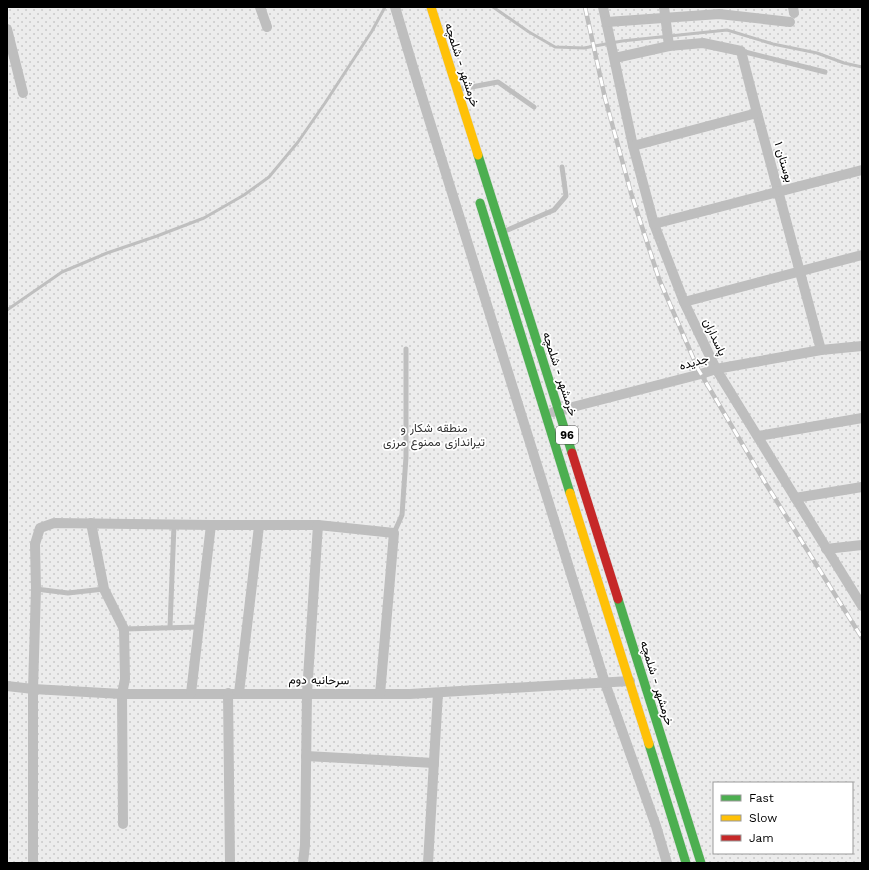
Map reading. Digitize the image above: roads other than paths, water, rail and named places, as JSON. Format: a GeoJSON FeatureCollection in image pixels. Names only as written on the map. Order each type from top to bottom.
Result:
{"type":"FeatureCollection","features":[{"type":"Feature","properties":{"kind":"highway","name":"خرمشهر - شلمچه"},"geometry":{"type":"LineString","coordinates":[[431,7],[701,863]]}},
{"type":"Feature","properties":{"kind":"highway","name":"خرمشهر - شلمچه"},"geometry":{"type":"LineString","coordinates":[[478,195],[686,863]]}},
{"type":"Feature","properties":{"kind":"street"},"geometry":{"type":"LineString","coordinates":[[260,7],[267,27]]}},
{"type":"Feature","properties":{"kind":"street"},"geometry":{"type":"LineString","coordinates":[[395,7],[605,683],[656,826],[667,863]]}},
{"type":"Feature","properties":{"kind":"street","name":"پاسداران"},"geometry":{"type":"LineString","coordinates":[[603,7],[633,146],[654,224],[684,302],[716,370],[862,606]]}},
{"type":"Feature","properties":{"kind":"street"},"geometry":{"type":"LineString","coordinates":[[664,7],[669,44]]}},
{"type":"Feature","properties":{"kind":"street"},"geometry":{"type":"LineString","coordinates":[[607,22],[666,23],[719,14],[742,12],[792,14]]}},
{"type":"Feature","properties":{"kind":"street"},"geometry":{"type":"LineString","coordinates":[[7,30],[22,94]]}},
{"type":"Feature","properties":{"kind":"street"},"geometry":{"type":"LineString","coordinates":[[614,54],[669,44],[703,43],[741,51]]}},
{"type":"Feature","properties":{"kind":"street","name":"بوستان ۱"},"geometry":{"type":"LineString","coordinates":[[741,51],[756,113],[779,192],[821,350]]}},
{"type":"Feature","properties":{"kind":"street"},"geometry":{"type":"LineString","coordinates":[[633,146],[756,113]]}},
{"type":"Feature","properties":{"kind":"street"},"geometry":{"type":"LineString","coordinates":[[654,224],[862,170]]}},
{"type":"Feature","properties":{"kind":"street"},"geometry":{"type":"LineString","coordinates":[[684,302],[862,255]]}},
{"type":"Feature","properties":{"kind":"street","name":"جدیده"},"geometry":{"type":"LineString","coordinates":[[546,413],[559,411],[716,370],[821,350],[862,346]]}},
{"type":"Feature","properties":{"kind":"street"},"geometry":{"type":"LineString","coordinates":[[758,436],[862,418]]}},
{"type":"Feature","properties":{"kind":"street"},"geometry":{"type":"LineString","coordinates":[[795,498],[862,487]]}},
{"type":"Feature","properties":{"kind":"street"},"geometry":{"type":"LineString","coordinates":[[34,863],[32,689],[36,589],[35,544],[40,528],[54,523],[259,526],[318,525],[394,533],[380,694]]}},
{"type":"Feature","properties":{"kind":"street"},"geometry":{"type":"LineString","coordinates":[[91,523],[104,589],[124,629],[125,679],[122,694],[123,824]]}},
{"type":"Feature","properties":{"kind":"street"},"geometry":{"type":"LineString","coordinates":[[191,693],[211,525]]}},
{"type":"Feature","properties":{"kind":"street"},"geometry":{"type":"LineString","coordinates":[[302,863],[305,845],[307,693],[318,525]]}},
{"type":"Feature","properties":{"kind":"street"},"geometry":{"type":"LineString","coordinates":[[239,693],[259,526]]}},
{"type":"Feature","properties":{"kind":"street"},"geometry":{"type":"LineString","coordinates":[[826,549],[862,545]]}},
{"type":"Feature","properties":{"kind":"street","name":"سرحانیه دوم"},"geometry":{"type":"LineString","coordinates":[[7,686],[32,689],[122,694],[380,694],[438,693],[630,681]]}},
{"type":"Feature","properties":{"kind":"street"},"geometry":{"type":"LineString","coordinates":[[228,693],[230,863]]}},
{"type":"Feature","properties":{"kind":"street"},"geometry":{"type":"LineString","coordinates":[[428,863],[438,693]]}},
{"type":"Feature","properties":{"kind":"street"},"geometry":{"type":"LineString","coordinates":[[306,756],[434,763]]}},
{"type":"Feature","properties":{"kind":"lane"},"geometry":{"type":"LineString","coordinates":[[741,51],[825,72]]}},
{"type":"Feature","properties":{"kind":"lane"},"geometry":{"type":"LineString","coordinates":[[458,90],[498,82],[534,107]]}},
{"type":"Feature","properties":{"kind":"lane"},"geometry":{"type":"LineString","coordinates":[[502,232],[554,210],[566,196],[562,167]]}},
{"type":"Feature","properties":{"kind":"lane"},"geometry":{"type":"LineString","coordinates":[[394,533],[402,515],[406,457],[406,349]]}},
{"type":"Feature","properties":{"kind":"lane"},"geometry":{"type":"LineString","coordinates":[[170,627],[174,524]]}},
{"type":"Feature","properties":{"kind":"lane"},"geometry":{"type":"LineString","coordinates":[[36,589],[68,593],[104,589]]}},
{"type":"Feature","properties":{"kind":"lane"},"geometry":{"type":"LineString","coordinates":[[124,629],[199,626]]}},
{"type":"Feature","properties":{"kind":"waterway"},"geometry":{"type":"LineString","coordinates":[[7,310],[62,272],[107,253],[204,218],[244,195],[269,177],[298,142],[325,103],[372,31],[385,7]]}},
{"type":"Feature","properties":{"kind":"waterway"},"geometry":{"type":"LineString","coordinates":[[493,7],[529,32],[555,47],[584,48],[622,41],[727,30],[773,44],[817,53],[844,63],[862,67]]}},
{"type":"Feature","properties":{"kind":"railway"},"geometry":{"type":"LineString","coordinates":[[585,7],[605,98],[631,193],[659,279],[698,369],[766,484],[862,638]]}},
{"type":"Feature","properties":{"kind":"park label","name":"منطقه شکار و تیراندازی ممنوع مرزی"},"geometry":{"type":"Point","coordinates":[434,435]}}]}
